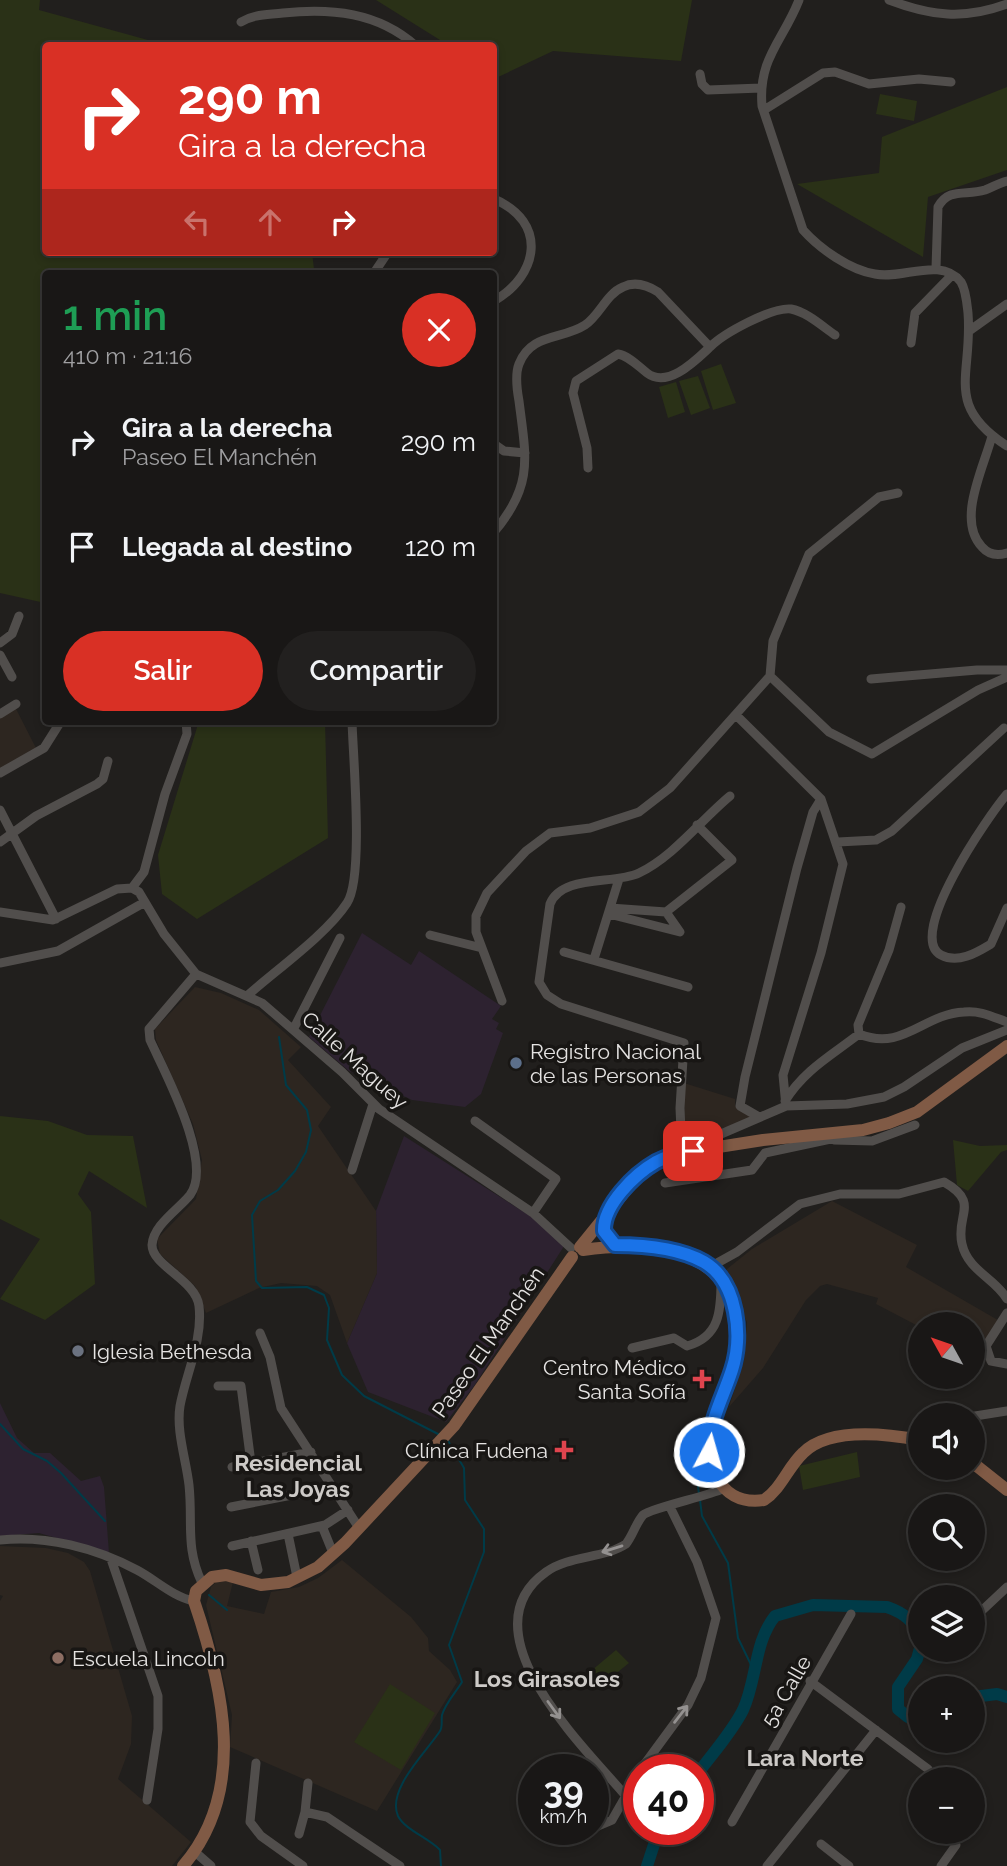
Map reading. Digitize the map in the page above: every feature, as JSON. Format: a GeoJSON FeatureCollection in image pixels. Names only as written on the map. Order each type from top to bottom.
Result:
{"type":"FeatureCollection","features":[{"type":"Feature","properties":{"kind":"street"},"geometry":{"type":"LineString","coordinates":[[799,0],[764,66],[761,88],[764,110],[798,219],[811,240],[858,270],[892,276],[936,268],[952,275],[963,287],[969,331],[964,394],[969,410],[992,436],[1007,446]]}},
{"type":"Feature","properties":{"kind":"street"},"geometry":{"type":"LineString","coordinates":[[889,0],[914,11],[933,14],[978,12],[1007,4]]}},
{"type":"Feature","properties":{"kind":"street"},"geometry":{"type":"LineString","coordinates":[[242,22],[252,16],[316,10],[349,12],[394,29],[411,42]]}},
{"type":"Feature","properties":{"kind":"street"},"geometry":{"type":"LineString","coordinates":[[764,110],[823,73],[835,72],[869,84],[919,79],[951,82]]}},
{"type":"Feature","properties":{"kind":"street"},"geometry":{"type":"LineString","coordinates":[[700,74],[702,85],[708,90],[761,88]]}},
{"type":"Feature","properties":{"kind":"street"},"geometry":{"type":"LineString","coordinates":[[936,268],[938,207],[942,199],[952,193],[976,192],[1007,181]]}},
{"type":"Feature","properties":{"kind":"street"},"geometry":{"type":"LineString","coordinates":[[497,200],[516,210],[532,233],[530,253],[520,276],[511,291],[497,299]]}},
{"type":"Feature","properties":{"kind":"street"},"geometry":{"type":"LineString","coordinates":[[911,344],[915,313],[952,275]]}},
{"type":"Feature","properties":{"kind":"street"},"geometry":{"type":"LineString","coordinates":[[497,526],[526,476],[517,366],[525,352],[538,340],[568,333],[587,324],[622,287],[648,286],[658,292],[710,347]]}},
{"type":"Feature","properties":{"kind":"street"},"geometry":{"type":"LineString","coordinates":[[969,331],[1007,304]]}},
{"type":"Feature","properties":{"kind":"street"},"geometry":{"type":"LineString","coordinates":[[588,468],[587,448],[573,389],[576,381],[618,354],[626,356],[651,376],[661,377],[685,369],[734,329],[788,309],[803,314],[835,335]]}},
{"type":"Feature","properties":{"kind":"street"},"geometry":{"type":"LineString","coordinates":[[992,436],[970,523],[979,545],[987,552],[995,555],[1007,553]]}},
{"type":"Feature","properties":{"kind":"street"},"geometry":{"type":"LineString","coordinates":[[497,446],[504,451],[525,453]]}},
{"type":"Feature","properties":{"kind":"street"},"geometry":{"type":"LineString","coordinates":[[502,1001],[476,932],[476,916],[487,892],[526,851],[550,833],[590,828],[639,812],[652,804],[698,760],[770,676],[772,641],[809,554],[878,497],[898,492]]}},
{"type":"Feature","properties":{"kind":"street"},"geometry":{"type":"LineString","coordinates":[[0,643],[12,634],[19,617]]}},
{"type":"Feature","properties":{"kind":"street"},"geometry":{"type":"LineString","coordinates":[[0,654],[12,677]]}},
{"type":"Feature","properties":{"kind":"street"},"geometry":{"type":"LineString","coordinates":[[871,680],[977,670],[1007,670]]}},
{"type":"Feature","properties":{"kind":"street"},"geometry":{"type":"LineString","coordinates":[[770,676],[829,732],[872,754],[978,690],[1007,677]]}},
{"type":"Feature","properties":{"kind":"street"},"geometry":{"type":"LineString","coordinates":[[0,714],[16,704]]}},
{"type":"Feature","properties":{"kind":"street"},"geometry":{"type":"LineString","coordinates":[[736,715],[821,799],[838,842],[842,864],[841,877],[783,1075],[785,1103]]}},
{"type":"Feature","properties":{"kind":"street"},"geometry":{"type":"LineString","coordinates":[[0,773],[44,748],[58,725]]}},
{"type":"Feature","properties":{"kind":"street"},"geometry":{"type":"LineString","coordinates":[[0,912],[39,920],[56,919],[117,889],[132,888],[144,872],[165,794],[187,734],[186,725]]}},
{"type":"Feature","properties":{"kind":"street"},"geometry":{"type":"LineString","coordinates":[[248,995],[336,916],[349,901],[355,857],[352,725]]}},
{"type":"Feature","properties":{"kind":"street"},"geometry":{"type":"LineString","coordinates":[[838,842],[876,840],[892,831],[1004,728]]}},
{"type":"Feature","properties":{"kind":"street"},"geometry":{"type":"LineString","coordinates":[[0,842],[11,832],[97,784],[103,779],[108,761]]}},
{"type":"Feature","properties":{"kind":"street"},"geometry":{"type":"LineString","coordinates":[[730,796],[653,864],[639,873],[576,886],[552,897],[539,982],[547,995],[561,1004],[684,1043],[680,1108],[682,1149],[759,1117],[785,1103],[847,1104],[884,1097],[904,1087],[962,1048],[1007,1030]]}},
{"type":"Feature","properties":{"kind":"street"},"geometry":{"type":"LineString","coordinates":[[1005,798],[983,822],[944,893],[931,931],[931,943],[935,952],[945,957],[961,959],[991,944],[1007,908]]}},
{"type":"Feature","properties":{"kind":"street"},"geometry":{"type":"LineString","coordinates":[[759,1117],[740,1106],[745,1076],[800,857],[813,812],[821,799]]}},
{"type":"Feature","properties":{"kind":"street"},"geometry":{"type":"LineString","coordinates":[[0,810],[33,869],[56,919]]}},
{"type":"Feature","properties":{"kind":"street"},"geometry":{"type":"LineString","coordinates":[[610,911],[666,912],[732,860],[697,825]]}},
{"type":"Feature","properties":{"kind":"street"},"geometry":{"type":"LineString","coordinates":[[594,959],[619,879]]}},
{"type":"Feature","properties":{"kind":"street","name":"Calle Maguey"},"geometry":{"type":"LineString","coordinates":[[132,888],[145,902],[185,964],[196,974],[248,995],[294,1028],[373,1104],[427,1144],[533,1213],[577,1251]]}},
{"type":"Feature","properties":{"kind":"street"},"geometry":{"type":"LineString","coordinates":[[0,963],[58,951],[145,902]]}},
{"type":"Feature","properties":{"kind":"street"},"geometry":{"type":"LineString","coordinates":[[859,1034],[858,1025],[889,950],[901,907]]}},
{"type":"Feature","properties":{"kind":"street"},"geometry":{"type":"LineString","coordinates":[[610,911],[680,932],[666,912]]}},
{"type":"Feature","properties":{"kind":"street"},"geometry":{"type":"LineString","coordinates":[[430,935],[482,948]]}},
{"type":"Feature","properties":{"kind":"street"},"geometry":{"type":"LineString","coordinates":[[294,1028],[340,938]]}},
{"type":"Feature","properties":{"kind":"street"},"geometry":{"type":"LineString","coordinates":[[564,952],[688,987]]}},
{"type":"Feature","properties":{"kind":"street"},"geometry":{"type":"LineString","coordinates":[[183,1866],[195,1852],[217,1803],[224,1767],[224,1728],[219,1687],[194,1601],[202,1583],[192,1562],[189,1542],[189,1488],[179,1425],[180,1406],[198,1333],[199,1305],[194,1293],[158,1259],[152,1248],[154,1237],[192,1194],[198,1177],[189,1131],[150,1040],[149,1029],[196,974]]}},
{"type":"Feature","properties":{"kind":"street"},"geometry":{"type":"LineString","coordinates":[[785,1103],[795,1084],[824,1057],[859,1034],[887,1040],[903,1036],[934,1019],[963,1012],[982,1012],[1007,1022]]}},
{"type":"Feature","properties":{"kind":"street","name":"Paseo El Manchén"},"geometry":{"type":"LineString","coordinates":[[202,1583],[212,1577],[226,1575],[297,1577],[318,1567],[359,1528],[444,1437],[606,1213],[636,1178],[657,1162],[682,1149],[863,1130],[917,1112],[1007,1046]]}},
{"type":"Feature","properties":{"kind":"street"},"geometry":{"type":"LineString","coordinates":[[352,1170],[373,1104]]}},
{"type":"Feature","properties":{"kind":"street"},"geometry":{"type":"LineString","coordinates":[[475,1121],[556,1179],[533,1213]]}},
{"type":"Feature","properties":{"kind":"street"},"geometry":{"type":"LineString","coordinates":[[829,1140],[872,1141],[915,1125]]}},
{"type":"Feature","properties":{"kind":"street"},"geometry":{"type":"LineString","coordinates":[[665,1183],[752,1170],[765,1153],[863,1130]]}},
{"type":"Feature","properties":{"kind":"street"},"geometry":{"type":"LineString","coordinates":[[710,1267],[737,1252],[800,1204],[811,1200],[840,1194],[899,1194],[944,1182],[958,1191],[964,1200],[966,1214],[960,1230],[962,1246],[971,1265],[1007,1299]]}},
{"type":"Feature","properties":{"kind":"street"},"geometry":{"type":"LineString","coordinates":[[606,1213],[604,1231],[615,1245]]}},
{"type":"Feature","properties":{"kind":"street"},"geometry":{"type":"LineString","coordinates":[[577,1251],[615,1245],[657,1248],[698,1259],[710,1267],[721,1281],[738,1327],[732,1370],[712,1418],[709,1445],[712,1468],[723,1489],[736,1497],[764,1500],[803,1453],[832,1438],[879,1436],[908,1439]]}},
{"type":"Feature","properties":{"kind":"street"},"geometry":{"type":"LineString","coordinates":[[632,1348],[674,1338],[687,1346],[700,1342],[712,1331],[721,1314],[721,1281]]}},
{"type":"Feature","properties":{"kind":"street"},"geometry":{"type":"LineString","coordinates":[[1007,1313],[986,1346],[991,1361],[1007,1364]]}},
{"type":"Feature","properties":{"kind":"street"},"geometry":{"type":"LineString","coordinates":[[260,1333],[270,1357],[281,1408],[359,1528]]}},
{"type":"Feature","properties":{"kind":"street"},"geometry":{"type":"LineString","coordinates":[[218,1386],[241,1386],[251,1463]]}},
{"type":"Feature","properties":{"kind":"street"},"geometry":{"type":"LineString","coordinates":[[985,1414],[1007,1411]]}},
{"type":"Feature","properties":{"kind":"street"},"geometry":{"type":"LineString","coordinates":[[232,1466],[311,1452]]}},
{"type":"Feature","properties":{"kind":"street"},"geometry":{"type":"LineString","coordinates":[[985,1473],[1007,1490]]}},
{"type":"Feature","properties":{"kind":"street"},"geometry":{"type":"LineString","coordinates":[[231,1507],[333,1487]]}},
{"type":"Feature","properties":{"kind":"street"},"geometry":{"type":"LineString","coordinates":[[623,1793],[564,1724],[534,1681],[525,1660],[517,1620],[530,1589],[547,1571],[622,1547],[632,1537],[644,1513],[723,1489]]}},
{"type":"Feature","properties":{"kind":"street"},"geometry":{"type":"LineString","coordinates":[[652,1754],[688,1705],[701,1678],[716,1618],[697,1562],[670,1507]]}},
{"type":"Feature","properties":{"kind":"street"},"geometry":{"type":"LineString","coordinates":[[232,1546],[323,1526],[348,1510]]}},
{"type":"Feature","properties":{"kind":"street"},"geometry":{"type":"LineString","coordinates":[[323,1526],[333,1553]]}},
{"type":"Feature","properties":{"kind":"street"},"geometry":{"type":"LineString","coordinates":[[288,1534],[297,1577]]}},
{"type":"Feature","properties":{"kind":"street"},"geometry":{"type":"LineString","coordinates":[[0,1540],[43,1539],[111,1559],[136,1570],[182,1599],[194,1601]]}},
{"type":"Feature","properties":{"kind":"street"},"geometry":{"type":"LineString","coordinates":[[251,1541],[259,1578]]}},
{"type":"Feature","properties":{"kind":"street"},"geometry":{"type":"LineString","coordinates":[[111,1559],[158,1696],[158,1728],[147,1800]]}},
{"type":"Feature","properties":{"kind":"street"},"geometry":{"type":"LineString","coordinates":[[985,1608],[1007,1587]]}},
{"type":"Feature","properties":{"kind":"street","name":"5a Calle"},"geometry":{"type":"LineString","coordinates":[[732,1822],[810,1681],[851,1614]]}},
{"type":"Feature","properties":{"kind":"street"},"geometry":{"type":"LineString","coordinates":[[810,1681],[925,1767]]}},
{"type":"Feature","properties":{"kind":"street"},"geometry":{"type":"LineString","coordinates":[[767,1866],[876,1730]]}},
{"type":"Feature","properties":{"kind":"street"},"geometry":{"type":"LineString","coordinates":[[256,1763],[250,1822],[261,1836],[303,1866]]}},
{"type":"Feature","properties":{"kind":"street"},"geometry":{"type":"LineString","coordinates":[[299,1834],[308,1783]]}},
{"type":"Feature","properties":{"kind":"street"},"geometry":{"type":"LineString","coordinates":[[609,1821],[623,1799]]}},
{"type":"Feature","properties":{"kind":"street"},"geometry":{"type":"LineString","coordinates":[[305,1812],[327,1817],[400,1866]]}},
{"type":"Feature","properties":{"kind":"street"},"geometry":{"type":"LineString","coordinates":[[821,1844],[849,1866]]}},
{"type":"Feature","properties":{"kind":"street"},"geometry":{"type":"LineString","coordinates":[[941,1866],[956,1845]]}},
{"type":"Feature","properties":{"kind":"street"},"geometry":{"type":"LineString","coordinates":[[195,1852],[209,1864]]}},
{"type":"Feature","properties":{"kind":"shaded area"},"geometry":{"type":"Polygon","coordinates":[[[14,705],[37,750],[0,769],[0,712],[14,705]]]}},
{"type":"Feature","properties":{"kind":"shaded area"},"geometry":{"type":"Polygon","coordinates":[[[362,933],[411,965],[419,951],[501,1006],[492,1019],[499,1023],[496,1029],[503,1033],[481,1094],[465,1107],[412,1100],[349,1071],[309,1037],[362,933]]]}},
{"type":"Feature","properties":{"kind":"shaded area"},"geometry":{"type":"Polygon","coordinates":[[[195,987],[221,993],[259,1010],[301,1047],[288,1060],[331,1107],[318,1126],[376,1211],[377,1273],[347,1343],[330,1295],[317,1286],[281,1283],[259,1288],[206,1313],[195,1286],[160,1254],[157,1239],[196,1199],[202,1160],[193,1124],[156,1040],[155,1029],[195,987]]]}},
{"type":"Feature","properties":{"kind":"shaded area"},"geometry":{"type":"Polygon","coordinates":[[[684,1083],[735,1099],[735,1106],[754,1117],[685,1142],[684,1083]]]}},
{"type":"Feature","properties":{"kind":"shaded area"},"geometry":{"type":"Polygon","coordinates":[[[404,1136],[568,1240],[474,1386],[446,1422],[368,1392],[347,1343],[377,1273],[376,1211],[404,1136]]]}},
{"type":"Feature","properties":{"kind":"shaded area"},"geometry":{"type":"Polygon","coordinates":[[[832,1201],[917,1245],[906,1267],[984,1312],[908,1312],[908,1321],[876,1304],[878,1298],[827,1284],[820,1286],[806,1300],[763,1368],[729,1407],[744,1360],[747,1322],[726,1279],[727,1269],[752,1249],[832,1201]]]}},
{"type":"Feature","properties":{"kind":"shaded area"},"geometry":{"type":"Polygon","coordinates":[[[985,1313],[1003,1323],[985,1342],[985,1313]]]}},
{"type":"Feature","properties":{"kind":"shaded area"},"geometry":{"type":"Polygon","coordinates":[[[0,1403],[17,1438],[34,1453],[50,1453],[81,1481],[100,1476],[104,1487],[109,1553],[39,1533],[0,1536],[0,1403]]]}},
{"type":"Feature","properties":{"kind":"shaded area","name":"Escuela Lincoln"},"geometry":{"type":"Polygon","coordinates":[[[0,1546],[46,1548],[68,1553],[84,1562],[90,1571],[132,1716],[131,1744],[118,1779],[191,1842],[172,1866],[0,1866],[0,1601],[3,1596],[0,1595],[0,1546]]]}},
{"type":"Feature","properties":{"kind":"shaded area"},"geometry":{"type":"Polygon","coordinates":[[[342,1560],[411,1617],[428,1638],[429,1651],[450,1670],[457,1682],[377,1811],[230,1747],[232,1715],[206,1605],[211,1587],[218,1580],[233,1582],[227,1606],[264,1614],[271,1592],[299,1587],[318,1578],[342,1560]]]}},
{"type":"Feature","properties":{"kind":"green space"},"geometry":{"type":"Polygon","coordinates":[[[0,0],[40,0],[39,10],[155,42],[42,42],[42,256],[312,256],[315,270],[42,270],[42,602],[0,593],[0,0]]]}},
{"type":"Feature","properties":{"kind":"green space"},"geometry":{"type":"Polygon","coordinates":[[[376,0],[692,0],[681,61],[553,51],[497,78],[497,42],[443,42],[376,0]]]}},
{"type":"Feature","properties":{"kind":"green space"},"geometry":{"type":"Polygon","coordinates":[[[1007,87],[1007,170],[928,197],[923,257],[797,184],[879,173],[882,137],[1007,87]]]}},
{"type":"Feature","properties":{"kind":"green space"},"geometry":{"type":"Polygon","coordinates":[[[880,94],[917,101],[914,121],[876,114],[880,94]]]}},
{"type":"Feature","properties":{"kind":"green space"},"geometry":{"type":"Polygon","coordinates":[[[721,364],[736,403],[713,410],[701,371],[721,364]]]}},
{"type":"Feature","properties":{"kind":"green space"},"geometry":{"type":"Polygon","coordinates":[[[698,376],[710,408],[691,415],[679,381],[698,376]]]}},
{"type":"Feature","properties":{"kind":"green space"},"geometry":{"type":"Polygon","coordinates":[[[676,382],[685,412],[668,418],[659,387],[676,382]]]}},
{"type":"Feature","properties":{"kind":"green space"},"geometry":{"type":"Polygon","coordinates":[[[198,725],[325,725],[328,838],[197,919],[162,894],[158,855],[198,725]]]}},
{"type":"Feature","properties":{"kind":"green space"},"geometry":{"type":"Polygon","coordinates":[[[0,1116],[48,1121],[87,1135],[133,1136],[147,1208],[89,1171],[78,1194],[91,1212],[95,1284],[45,1320],[0,1299],[40,1239],[0,1219],[0,1116]]]}},
{"type":"Feature","properties":{"kind":"green space"},"geometry":{"type":"Polygon","coordinates":[[[953,1140],[980,1146],[1007,1145],[1007,1150],[1001,1152],[968,1191],[957,1185],[953,1140]]]}},
{"type":"Feature","properties":{"kind":"green space"},"geometry":{"type":"Polygon","coordinates":[[[857,1452],[860,1477],[803,1490],[799,1466],[857,1452]]]}},
{"type":"Feature","properties":{"kind":"green space"},"geometry":{"type":"Polygon","coordinates":[[[616,1650],[629,1663],[603,1684],[591,1671],[616,1650]]]}},
{"type":"Feature","properties":{"kind":"green space"},"geometry":{"type":"Polygon","coordinates":[[[390,1684],[435,1713],[401,1770],[354,1742],[390,1684]]]}},
{"type":"Feature","properties":{"kind":"waterway"},"geometry":{"type":"LineString","coordinates":[[279,1037],[286,1085],[307,1110],[311,1130],[306,1152],[295,1171],[278,1190],[260,1201],[252,1215],[256,1281],[262,1288],[307,1287],[324,1295],[329,1308],[327,1340],[342,1375],[364,1396],[440,1435]]}},
{"type":"Feature","properties":{"kind":"waterway"},"geometry":{"type":"LineString","coordinates":[[0,1424],[23,1449],[47,1461],[61,1473],[105,1521]]}},
{"type":"Feature","properties":{"kind":"waterway"},"geometry":{"type":"LineString","coordinates":[[699,1494],[694,1457],[700,1433]]}},
{"type":"Feature","properties":{"kind":"waterway"},"geometry":{"type":"LineString","coordinates":[[441,1866],[440,1850],[401,1821],[396,1805],[403,1782],[440,1731],[443,1711],[462,1682],[449,1645],[484,1552],[484,1529],[465,1500],[464,1468],[447,1439]]}},
{"type":"Feature","properties":{"kind":"waterway"},"geometry":{"type":"LineString","coordinates":[[700,1500],[702,1516],[728,1563],[738,1638],[755,1673]]}},
{"type":"Feature","properties":{"kind":"waterway"},"geometry":{"type":"LineString","coordinates":[[209,1595],[227,1610]]}},
{"type":"Feature","properties":{"kind":"waterway"},"geometry":{"type":"LineString","coordinates":[[713,1754],[743,1710],[763,1637],[775,1616],[813,1605],[887,1607],[908,1618]]}},
{"type":"Feature","properties":{"kind":"waterway"},"geometry":{"type":"LineString","coordinates":[[908,1717],[898,1709],[898,1687],[915,1662]]}},
{"type":"Feature","properties":{"kind":"waterway"},"geometry":{"type":"LineString","coordinates":[[985,1696],[997,1694],[1007,1697]]}},
{"type":"Feature","properties":{"kind":"waterway"},"geometry":{"type":"LineString","coordinates":[[647,1866],[654,1845]]}},
{"type":"Feature","properties":{"kind":"place","name":"Registro Nacional de las Personas"},"geometry":{"type":"Point","coordinates":[516,1063]}},
{"type":"Feature","properties":{"kind":"place","name":"Iglesia Bethesda"},"geometry":{"type":"Point","coordinates":[78,1351]}},
{"type":"Feature","properties":{"kind":"place","name":"Centro Médico Santa Sofía"},"geometry":{"type":"Point","coordinates":[702,1379]}},
{"type":"Feature","properties":{"kind":"place","name":"Clínica Fudena"},"geometry":{"type":"Point","coordinates":[564,1450]}},
{"type":"Feature","properties":{"kind":"place","name":"Escuela Lincoln"},"geometry":{"type":"Point","coordinates":[58,1658]}},
{"type":"Feature","properties":{"kind":"district","name":"Residencial Las Joyas"},"geometry":{"type":"Point","coordinates":[298,1475]}},
{"type":"Feature","properties":{"kind":"district","name":"Los Girasoles"},"geometry":{"type":"Point","coordinates":[547,1678]}},
{"type":"Feature","properties":{"kind":"district","name":"Lara Norte"},"geometry":{"type":"Point","coordinates":[805,1757]}},
{"type":"Feature","properties":{"kind":"route"},"geometry":{"type":"LineString","coordinates":[[693,1151],[657,1162],[636,1178],[606,1213],[604,1231],[615,1245],[657,1248],[704,1262],[716,1274],[727,1293],[738,1327],[737,1349],[732,1370],[712,1418],[709,1452]]}}]}
